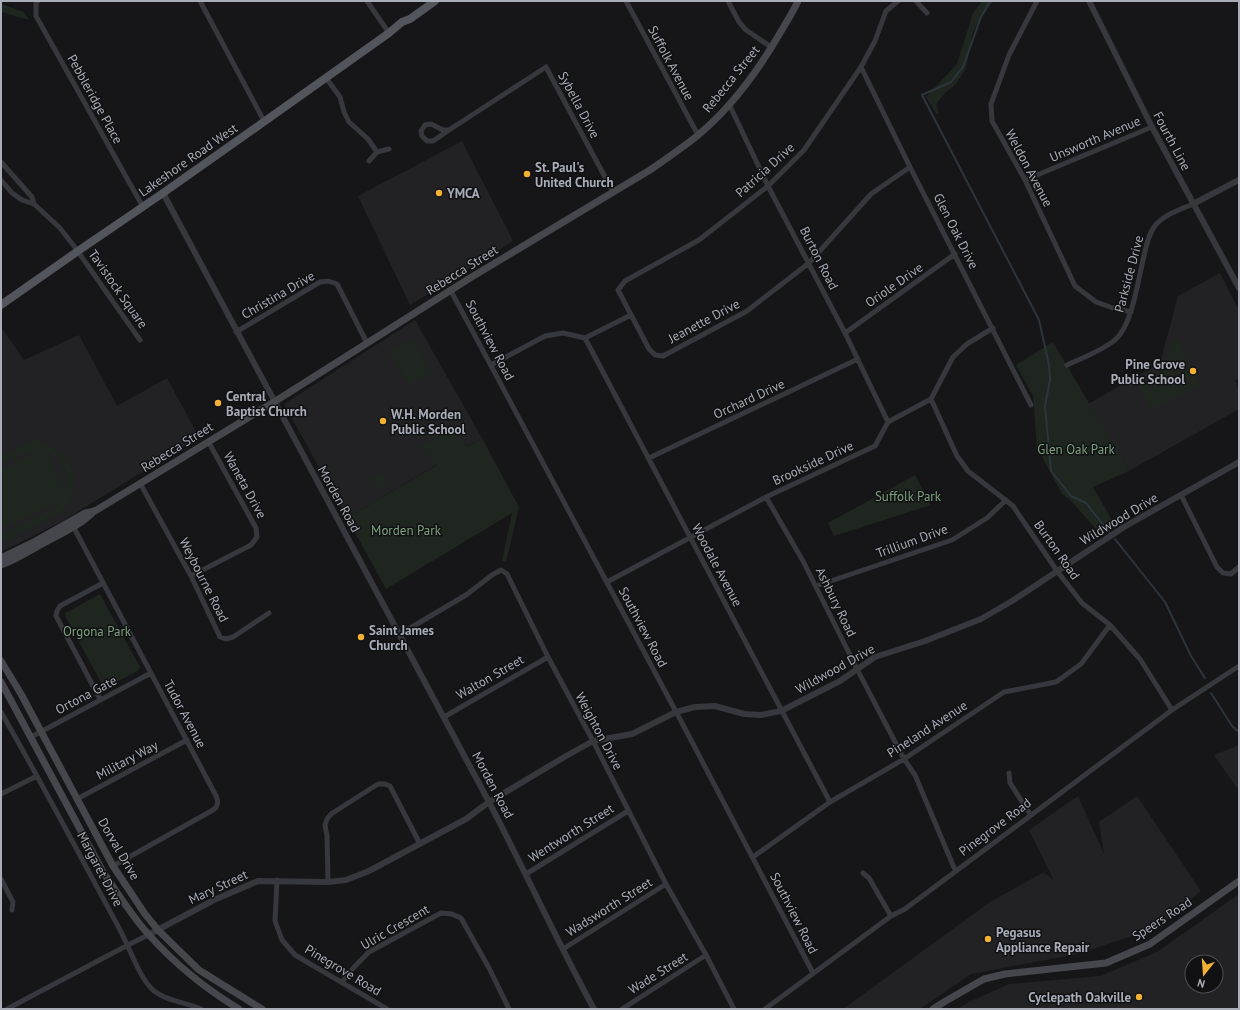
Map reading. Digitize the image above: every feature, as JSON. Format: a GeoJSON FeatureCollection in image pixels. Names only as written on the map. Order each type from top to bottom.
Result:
{"type":"FeatureCollection","features":[{"type":"Feature","properties":{"kind":"main road","name":"Lakeshore Road West"},"geometry":{"type":"LineString","coordinates":[[1,305],[326,78],[402,22],[410,19],[435,1]]}},
{"type":"Feature","properties":{"kind":"main road","name":"Rebecca Street"},"geometry":{"type":"LineString","coordinates":[[1,565],[15,559],[88,517],[94,511],[650,170],[698,136],[729,104],[748,81],[771,47],[798,1]]}},
{"type":"Feature","properties":{"kind":"main road","name":"Rebecca Street"},"geometry":{"type":"LineString","coordinates":[[1,558],[32,543],[85,513],[94,511]]}},
{"type":"Feature","properties":{"kind":"main road","name":"Dorval Drive"},"geometry":{"type":"LineString","coordinates":[[1,662],[21,694],[113,866],[128,890],[158,930],[199,970],[262,1009]]}},
{"type":"Feature","properties":{"kind":"main road","name":"Dorval Drive"},"geometry":{"type":"LineString","coordinates":[[1,682],[103,872],[148,935],[188,974],[209,990],[239,1009]]}},
{"type":"Feature","properties":{"kind":"main road","name":"Speers Road"},"geometry":{"type":"LineString","coordinates":[[933,1009],[984,979],[1005,974],[1106,963],[1150,944],[1239,881]]}},
{"type":"Feature","properties":{"kind":"street","name":"Pebbleridge Place"},"geometry":{"type":"LineString","coordinates":[[38,1],[36,3],[36,16],[143,206]]}},
{"type":"Feature","properties":{"kind":"street"},"geometry":{"type":"LineString","coordinates":[[200,1],[264,121]]}},
{"type":"Feature","properties":{"kind":"street"},"geometry":{"type":"LineString","coordinates":[[368,1],[389,33]]}},
{"type":"Feature","properties":{"kind":"street","name":"Suffolk Avenue"},"geometry":{"type":"LineString","coordinates":[[626,1],[698,136]]}},
{"type":"Feature","properties":{"kind":"street"},"geometry":{"type":"LineString","coordinates":[[728,1],[739,22],[746,30],[771,47]]}},
{"type":"Feature","properties":{"kind":"street","name":"Patricia Drive"},"geometry":{"type":"LineString","coordinates":[[631,315],[618,290],[625,281],[698,240],[768,186],[804,150],[861,67],[875,41],[886,11],[898,1]]}},
{"type":"Feature","properties":{"kind":"street"},"geometry":{"type":"LineString","coordinates":[[916,1],[926,13]]}},
{"type":"Feature","properties":{"kind":"street","name":"Weldon Avenue"},"geometry":{"type":"LineString","coordinates":[[1037,1],[1009,54],[991,104],[992,121],[1025,180],[1075,286],[1096,302],[1131,312]]}},
{"type":"Feature","properties":{"kind":"street","name":"Fourth Line"},"geometry":{"type":"LineString","coordinates":[[1089,1],[1152,127],[1239,288]]}},
{"type":"Feature","properties":{"kind":"street","name":"Sybella Drive"},"geometry":{"type":"LineString","coordinates":[[449,130],[443,130],[429,124],[423,128],[422,134],[425,140],[431,141],[449,130],[546,67],[613,192]]}},
{"type":"Feature","properties":{"kind":"street","name":"Glen Oak Drive"},"geometry":{"type":"LineString","coordinates":[[861,67],[910,167],[993,328],[1008,362],[1031,405]]}},
{"type":"Feature","properties":{"kind":"street"},"geometry":{"type":"LineString","coordinates":[[326,78],[340,97],[344,112],[349,122],[368,139],[377,152]]}},
{"type":"Feature","properties":{"kind":"street","name":"Burton Road"},"geometry":{"type":"LineString","coordinates":[[729,104],[768,186],[845,333],[888,422]]}},
{"type":"Feature","properties":{"kind":"street","name":"Unsworth Avenue"},"geometry":{"type":"LineString","coordinates":[[1025,180],[1152,127]]}},
{"type":"Feature","properties":{"kind":"street"},"geometry":{"type":"LineString","coordinates":[[369,161],[377,152],[389,149]]}},
{"type":"Feature","properties":{"kind":"street"},"geometry":{"type":"LineString","coordinates":[[2,166],[32,197],[34,204]]}},
{"type":"Feature","properties":{"kind":"street","name":"Jeanette Drive"},"geometry":{"type":"LineString","coordinates":[[631,315],[649,349],[655,355],[663,356],[747,311],[809,263],[871,194],[910,167]]}},
{"type":"Feature","properties":{"kind":"street"},"geometry":{"type":"LineString","coordinates":[[1,180],[12,193],[22,200],[34,204]]}},
{"type":"Feature","properties":{"kind":"street"},"geometry":{"type":"LineString","coordinates":[[1193,204],[1239,180]]}},
{"type":"Feature","properties":{"kind":"street","name":"Morden Road"},"geometry":{"type":"LineString","coordinates":[[163,193],[236,332],[490,802],[594,1009]]}},
{"type":"Feature","properties":{"kind":"street","name":"Tavistock Square"},"geometry":{"type":"LineString","coordinates":[[34,204],[59,227],[78,250],[140,340]]}},
{"type":"Feature","properties":{"kind":"street","name":"Parkside Drive"},"geometry":{"type":"LineString","coordinates":[[1067,365],[1100,350],[1116,340],[1126,327],[1131,312],[1148,239],[1154,227],[1164,217],[1193,204]]}},
{"type":"Feature","properties":{"kind":"street","name":"Oriole Drive"},"geometry":{"type":"LineString","coordinates":[[845,333],[955,254]]}},
{"type":"Feature","properties":{"kind":"street","name":"Christina Drive"},"geometry":{"type":"LineString","coordinates":[[236,332],[320,282],[328,281],[337,284],[367,343]]}},
{"type":"Feature","properties":{"kind":"street","name":"Southview Road"},"geometry":{"type":"LineString","coordinates":[[451,291],[607,582],[813,973]]}},
{"type":"Feature","properties":{"kind":"street"},"geometry":{"type":"LineString","coordinates":[[491,365],[545,336],[563,333],[585,338],[631,315]]}},
{"type":"Feature","properties":{"kind":"street"},"geometry":{"type":"LineString","coordinates":[[888,422],[931,399],[953,357],[968,344],[993,328]]}},
{"type":"Feature","properties":{"kind":"street","name":"Woodale Avenue"},"geometry":{"type":"LineString","coordinates":[[585,338],[830,802]]}},
{"type":"Feature","properties":{"kind":"street","name":"Orchard Drive"},"geometry":{"type":"LineString","coordinates":[[649,458],[858,359]]}},
{"type":"Feature","properties":{"kind":"street","name":"Burton Road"},"geometry":{"type":"LineString","coordinates":[[931,399],[960,461],[968,471],[1013,506],[1056,571],[1082,603],[1110,625],[1140,659],[1172,710]]}},
{"type":"Feature","properties":{"kind":"street","name":"Brookside Drive"},"geometry":{"type":"LineString","coordinates":[[607,582],[766,497],[875,446],[888,422]]}},
{"type":"Feature","properties":{"kind":"street","name":"Waneta Drive"},"geometry":{"type":"LineString","coordinates":[[191,576],[251,545],[257,537],[256,528],[208,441]]}},
{"type":"Feature","properties":{"kind":"street","name":"Wildwood Drive"},"geometry":{"type":"LineString","coordinates":[[490,802],[593,741],[632,734],[676,712],[695,707],[715,706],[744,714],[761,715],[781,711],[840,681],[875,657],[925,641],[980,619],[1012,601],[1124,527],[1239,462]]}},
{"type":"Feature","properties":{"kind":"street","name":"Weybourne Road"},"geometry":{"type":"LineString","coordinates":[[140,483],[191,576],[220,637],[226,639],[233,637],[269,614]]}},
{"type":"Feature","properties":{"kind":"street"},"geometry":{"type":"LineString","coordinates":[[1181,495],[1217,567],[1223,573],[1231,574],[1239,567]]}},
{"type":"Feature","properties":{"kind":"street","name":"Ashbury Road"},"geometry":{"type":"LineString","coordinates":[[766,497],[803,561],[857,670],[904,759],[915,775],[956,870]]}},
{"type":"Feature","properties":{"kind":"street","name":"Trillium Drive"},"geometry":{"type":"LineString","coordinates":[[816,586],[952,540],[987,518],[1006,500]]}},
{"type":"Feature","properties":{"kind":"street","name":"Tudor Avenue"},"geometry":{"type":"LineString","coordinates":[[73,526],[218,798],[217,806],[211,812],[170,836],[113,866]]}},
{"type":"Feature","properties":{"kind":"street","name":"Weighton Drive"},"geometry":{"type":"LineString","coordinates":[[400,634],[466,595],[492,574],[501,570],[507,574],[548,657],[666,884],[706,955],[734,1009]]}},
{"type":"Feature","properties":{"kind":"street"},"geometry":{"type":"LineString","coordinates":[[100,699],[56,616],[60,606],[103,583]]}},
{"type":"Feature","properties":{"kind":"street","name":"Pineland Avenue"},"geometry":{"type":"LineString","coordinates":[[752,857],[830,802],[904,759],[1004,692],[1056,682],[1081,664],[1110,625]]}},
{"type":"Feature","properties":{"kind":"street","name":"Walton Street"},"geometry":{"type":"LineString","coordinates":[[444,716],[548,657]]}},
{"type":"Feature","properties":{"kind":"street","name":"Pinegrove Road"},"geometry":{"type":"LineString","coordinates":[[765,1009],[891,916],[904,909],[1172,710],[1239,666]]}},
{"type":"Feature","properties":{"kind":"street","name":"Ortona Gate"},"geometry":{"type":"LineString","coordinates":[[31,737],[151,673]]}},
{"type":"Feature","properties":{"kind":"street","name":"Margaret Drive"},"geometry":{"type":"LineString","coordinates":[[1,712],[128,945],[144,981],[166,998],[202,1009]]}},
{"type":"Feature","properties":{"kind":"street","name":"Military Way"},"geometry":{"type":"LineString","coordinates":[[77,799],[187,740]]}},
{"type":"Feature","properties":{"kind":"street"},"geometry":{"type":"LineString","coordinates":[[1009,773],[1010,783],[1030,814]]}},
{"type":"Feature","properties":{"kind":"street"},"geometry":{"type":"LineString","coordinates":[[1,794],[36,776]]}},
{"type":"Feature","properties":{"kind":"street"},"geometry":{"type":"LineString","coordinates":[[328,882],[327,836],[325,825],[327,819],[331,814],[378,784],[390,786],[420,844]]}},
{"type":"Feature","properties":{"kind":"street","name":"Mary Street"},"geometry":{"type":"LineString","coordinates":[[7,1009],[214,900],[258,880],[328,882],[346,880],[369,871],[420,844],[466,819],[490,802]]}},
{"type":"Feature","properties":{"kind":"street","name":"Wentworth Street"},"geometry":{"type":"LineString","coordinates":[[526,874],[628,811]]}},
{"type":"Feature","properties":{"kind":"street"},"geometry":{"type":"LineString","coordinates":[[863,873],[869,878],[891,916]]}},
{"type":"Feature","properties":{"kind":"street"},"geometry":{"type":"LineString","coordinates":[[1,879],[13,902],[12,910]]}},
{"type":"Feature","properties":{"kind":"street","name":"Pinegrove Road"},"geometry":{"type":"LineString","coordinates":[[276,880],[275,921],[282,940],[295,955],[386,1009]]}},
{"type":"Feature","properties":{"kind":"street","name":"Wadsworth Street"},"geometry":{"type":"LineString","coordinates":[[563,949],[666,884]]}},
{"type":"Feature","properties":{"kind":"street","name":"Ulric Crescent"},"geometry":{"type":"LineString","coordinates":[[342,982],[354,966],[369,952],[441,913],[452,914],[461,918],[489,968],[509,1009]]}},
{"type":"Feature","properties":{"kind":"street","name":"Wade Street"},"geometry":{"type":"LineString","coordinates":[[622,1009],[706,955]]}},
{"type":"Feature","properties":{"kind":"shaded area"},"geometry":{"type":"Polygon","coordinates":[[[462,141],[513,241],[410,305],[358,196],[462,141]]]}},
{"type":"Feature","properties":{"kind":"shaded area","name":"Pine Grove Public School"},"geometry":{"type":"Polygon","coordinates":[[[1220,273],[1239,310],[1239,378],[1235,381],[1239,389],[1239,409],[1129,471],[1088,404],[1160,363],[1178,296],[1220,273]]]}},
{"type":"Feature","properties":{"kind":"shaded area","name":"W.H. Morden Public School"},"geometry":{"type":"Polygon","coordinates":[[[415,320],[482,438],[347,518],[284,404],[415,320]]]}},
{"type":"Feature","properties":{"kind":"shaded area"},"geometry":{"type":"Polygon","coordinates":[[[1,327],[24,360],[79,335],[117,406],[167,378],[199,437],[61,522],[1,552],[1,327]]]}},
{"type":"Feature","properties":{"kind":"shaded area"},"geometry":{"type":"Polygon","coordinates":[[[1239,745],[1239,791],[1214,755],[1239,745]]]}},
{"type":"Feature","properties":{"kind":"shaded area"},"geometry":{"type":"Polygon","coordinates":[[[1078,796],[1104,854],[1099,822],[1137,796],[1201,891],[1156,928],[1078,954],[971,974],[920,1009],[843,1009],[990,902],[1044,872],[1054,881],[1029,830],[1078,796]]]}},
{"type":"Feature","properties":{"kind":"shaded area"},"geometry":{"type":"Polygon","coordinates":[[[1239,894],[1239,1009],[957,1009],[1009,984],[1100,976],[1157,952],[1239,894]]]}},
{"type":"Feature","properties":{"kind":"green space"},"geometry":{"type":"Polygon","coordinates":[[[982,1],[993,1],[973,32],[966,68],[956,84],[946,92],[936,104],[939,113],[937,115],[926,97],[957,64],[973,13],[982,1]]]}},
{"type":"Feature","properties":{"kind":"green space"},"geometry":{"type":"Polygon","coordinates":[[[1,4],[24,12],[29,20],[1,12],[1,4]]]}},
{"type":"Feature","properties":{"kind":"green space"},"geometry":{"type":"Polygon","coordinates":[[[1173,337],[1178,339],[1201,385],[1151,410],[1137,383],[1165,367],[1173,337]]]}},
{"type":"Feature","properties":{"kind":"green space"},"geometry":{"type":"Polygon","coordinates":[[[413,339],[432,372],[409,385],[389,352],[413,339]]]}},
{"type":"Feature","properties":{"kind":"green space","name":"Glen Oak Park"},"geometry":{"type":"Polygon","coordinates":[[[1053,342],[1129,471],[1093,487],[1112,520],[1098,531],[1071,501],[1062,494],[1037,447],[1033,396],[1016,365],[1053,342]]]}},
{"type":"Feature","properties":{"kind":"green space","name":"Morden Park"},"geometry":{"type":"Polygon","coordinates":[[[450,428],[454,428],[467,447],[482,438],[519,507],[506,562],[502,561],[512,513],[386,589],[347,518],[437,465],[421,446],[450,428]]]}},
{"type":"Feature","properties":{"kind":"green space"},"geometry":{"type":"Polygon","coordinates":[[[35,439],[57,450],[65,456],[71,467],[74,487],[71,499],[59,513],[1,543],[1,535],[52,509],[62,500],[1,529],[1,470],[37,451],[24,453],[1,464],[1,456],[35,439]],[[46,452],[66,492],[66,473],[64,468],[52,455],[46,452]]]}},
{"type":"Feature","properties":{"kind":"green space"},"geometry":{"type":"Polygon","coordinates":[[[383,471],[389,483],[380,490],[372,484],[374,477],[383,471]]]}},
{"type":"Feature","properties":{"kind":"green space","name":"Suffolk Park"},"geometry":{"type":"Polygon","coordinates":[[[915,475],[931,505],[834,536],[828,523],[915,475]]]}},
{"type":"Feature","properties":{"kind":"green space","name":"Orgona Park"},"geometry":{"type":"Polygon","coordinates":[[[100,594],[140,667],[138,671],[104,688],[66,618],[65,613],[100,594]]]}},
{"type":"Feature","properties":{"kind":"waterway"},"geometry":{"type":"LineString","coordinates":[[990,1],[981,17],[963,67],[951,82],[922,95],[1039,320],[1049,365],[1050,380],[1045,406],[1051,471],[1071,496],[1086,503],[1109,532]]}},
{"type":"Feature","properties":{"kind":"waterway"},"geometry":{"type":"LineString","coordinates":[[1115,539],[1165,602],[1191,656],[1205,678]]}},
{"type":"Feature","properties":{"kind":"waterway"},"geometry":{"type":"LineString","coordinates":[[1211,693],[1232,726],[1239,732]]}},
{"type":"Feature","properties":{"kind":"place","name":"St. Paul's United Church"},"geometry":{"type":"Point","coordinates":[527,174]}},
{"type":"Feature","properties":{"kind":"place","name":"YMCA"},"geometry":{"type":"Point","coordinates":[439,193]}},
{"type":"Feature","properties":{"kind":"place","name":"Pine Grove Public School"},"geometry":{"type":"Point","coordinates":[1193,371]}},
{"type":"Feature","properties":{"kind":"place","name":"Central Baptist Church"},"geometry":{"type":"Point","coordinates":[218,403]}},
{"type":"Feature","properties":{"kind":"place","name":"W.H. Morden Public School"},"geometry":{"type":"Point","coordinates":[383,421]}},
{"type":"Feature","properties":{"kind":"place","name":"Saint James Church"},"geometry":{"type":"Point","coordinates":[361,637]}},
{"type":"Feature","properties":{"kind":"place","name":"Pegasus Appliance Repair"},"geometry":{"type":"Point","coordinates":[988,939]}},
{"type":"Feature","properties":{"kind":"place","name":"Cyclepath Oakville"},"geometry":{"type":"Point","coordinates":[1139,997]}}]}
